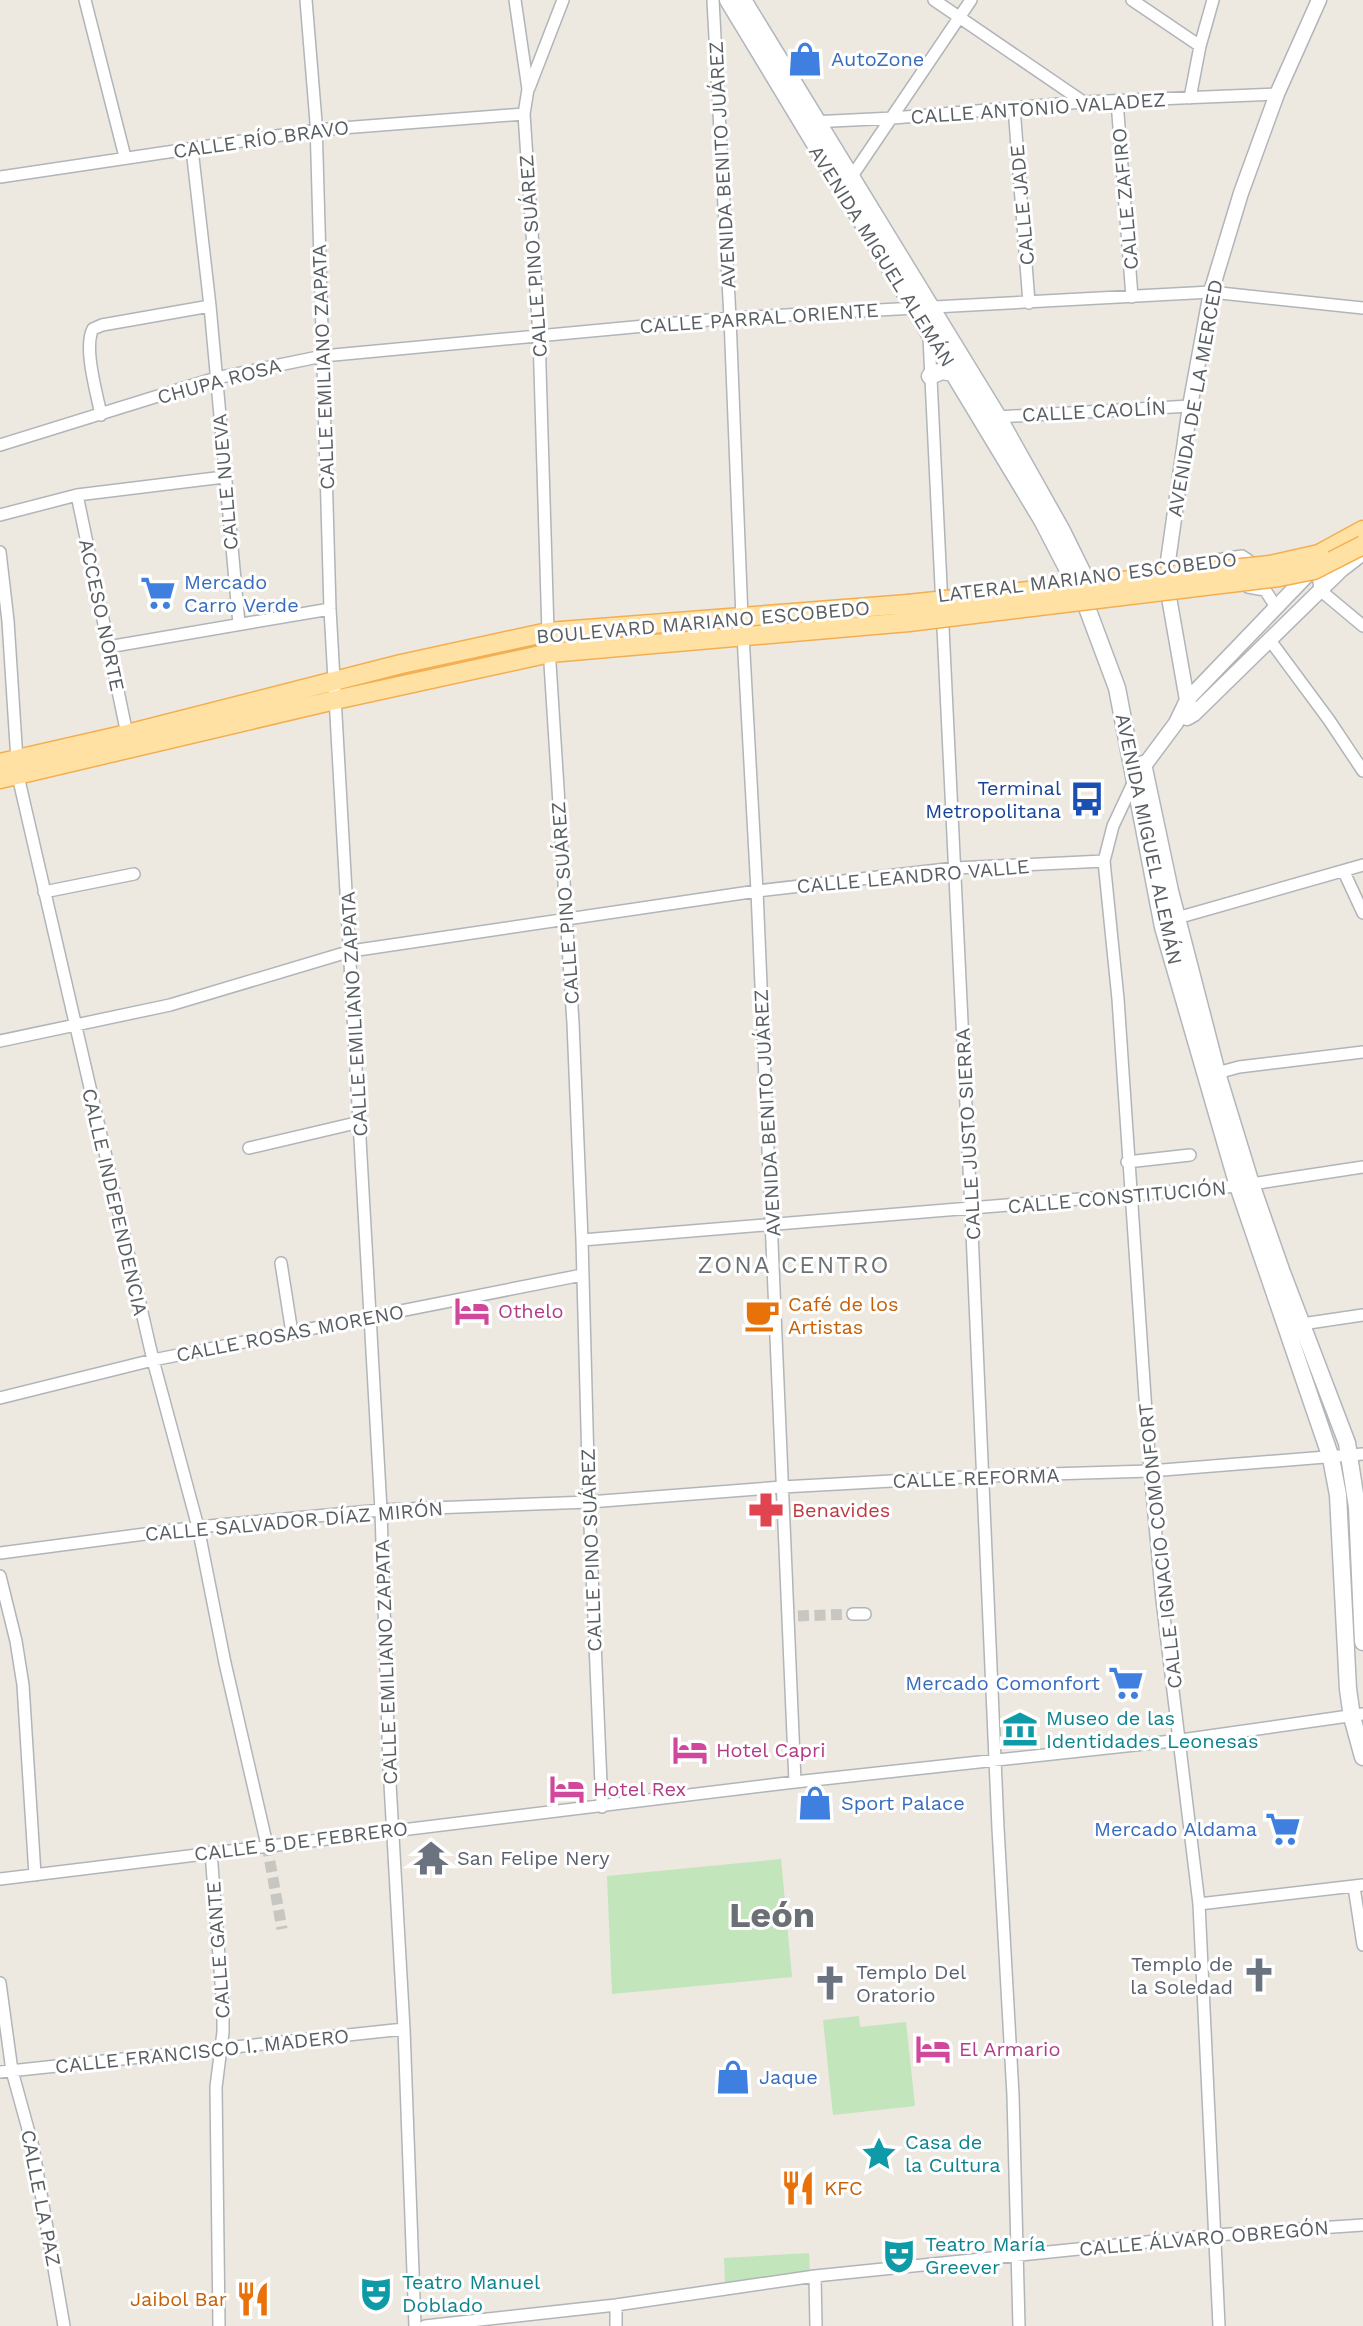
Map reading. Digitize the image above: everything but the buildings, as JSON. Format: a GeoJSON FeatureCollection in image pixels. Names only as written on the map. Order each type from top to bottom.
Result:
{"type":"FeatureCollection","features":[{"type":"Feature","properties":{"kind":"main road","name":"AVENIDA MIGUEL ALEMÁN"},"geometry":{"type":"LineString","coordinates":[[728,0],[799,121],[846,184],[922,308],[998,417],[1062,531],[1079,579]]}},
{"type":"Feature","properties":{"kind":"main road","name":"AVENIDA MIGUEL ALEMÁN"},"geometry":{"type":"LineString","coordinates":[[743,0],[817,122],[846,184]]}},
{"type":"Feature","properties":{"kind":"main road","name":"AVENIDA MIGUEL ALEMÁN"},"geometry":{"type":"LineString","coordinates":[[922,308],[929,335],[1092,604],[1140,772],[1245,1185],[1339,1421],[1356,1455],[1363,1642]]}},
{"type":"Feature","properties":{"kind":"main road"},"geometry":{"type":"LineString","coordinates":[[930,376],[942,371],[954,373]]}},
{"type":"Feature","properties":{"kind":"main road","name":"BOULEVARD MARIANO ESCOBEDO"},"geometry":{"type":"LineString","coordinates":[[915,612],[1270,565],[1327,550],[1363,530]]}},
{"type":"Feature","properties":{"kind":"main road","name":"BOULEVARD MARIANO ESCOBEDO"},"geometry":{"type":"LineString","coordinates":[[8,769],[550,653],[748,629],[1279,577],[1314,570],[1363,545]]}},
{"type":"Feature","properties":{"kind":"main road","name":"BOULEVARD MARIANO ESCOBEDO"},"geometry":{"type":"LineString","coordinates":[[8,769],[127,734],[335,680],[548,632],[748,629]]}},
{"type":"Feature","properties":{"kind":"main road","name":"AVENIDA MIGUEL ALEMÁN"},"geometry":{"type":"LineString","coordinates":[[1140,772],[1163,927],[1331,1458],[1338,1495],[1345,1661],[1363,1757]]}},
{"type":"Feature","properties":{"kind":"street"},"geometry":{"type":"LineString","coordinates":[[85,0],[125,157]]}},
{"type":"Feature","properties":{"kind":"street","name":"CALLE EMILIANO ZAPATA"},"geometry":{"type":"LineString","coordinates":[[306,0],[316,130],[330,609],[381,1510],[415,2326]]}},
{"type":"Feature","properties":{"kind":"street","name":"CALLE PINO SUÁREZ"},"geometry":{"type":"LineString","coordinates":[[515,0],[528,89],[524,114],[539,336],[548,632],[582,1240],[602,1807]]}},
{"type":"Feature","properties":{"kind":"street"},"geometry":{"type":"LineString","coordinates":[[528,89],[563,0]]}},
{"type":"Feature","properties":{"kind":"street","name":"AVENIDA BENITO JUÁREZ"},"geometry":{"type":"LineString","coordinates":[[713,0],[748,629],[782,1487],[793,1616],[795,1782]]}},
{"type":"Feature","properties":{"kind":"street"},"geometry":{"type":"LineString","coordinates":[[934,0],[1083,102]]}},
{"type":"Feature","properties":{"kind":"street"},"geometry":{"type":"LineString","coordinates":[[846,184],[971,0]]}},
{"type":"Feature","properties":{"kind":"street"},"geometry":{"type":"LineString","coordinates":[[1132,0],[1200,46]]}},
{"type":"Feature","properties":{"kind":"street"},"geometry":{"type":"LineString","coordinates":[[1190,98],[1213,0]]}},
{"type":"Feature","properties":{"kind":"street","name":"AVENIDA DE LA MERCED"},"geometry":{"type":"LineString","coordinates":[[1194,714],[1187,700],[1167,594],[1167,568],[1190,406],[1211,292],[1241,193],[1277,94],[1319,0]]}},
{"type":"Feature","properties":{"kind":"street","name":"CALLE ANTONIO VALADEZ"},"geometry":{"type":"LineString","coordinates":[[799,121],[893,118],[1083,102],[1277,94]]}},
{"type":"Feature","properties":{"kind":"street","name":"CALLE ZAFIRO"},"geometry":{"type":"LineString","coordinates":[[1117,101],[1132,297]]}},
{"type":"Feature","properties":{"kind":"street","name":"CALLE JADE"},"geometry":{"type":"LineString","coordinates":[[1014,107],[1029,303]]}},
{"type":"Feature","properties":{"kind":"street","name":"CALLE RÍO BRAVO"},"geometry":{"type":"LineString","coordinates":[[0,177],[316,130],[524,114]]}},
{"type":"Feature","properties":{"kind":"street","name":"CALLE NUEVA"},"geometry":{"type":"LineString","coordinates":[[192,149],[210,306],[239,624]]}},
{"type":"Feature","properties":{"kind":"street","name":"CALLE PARRAL ORIENTE"},"geometry":{"type":"LineString","coordinates":[[539,336],[730,318],[1211,292],[1363,308]]}},
{"type":"Feature","properties":{"kind":"street"},"geometry":{"type":"LineString","coordinates":[[101,415],[89,339],[93,329],[210,306]]}},
{"type":"Feature","properties":{"kind":"street","name":"CALLE JUSTO SIERRA"},"geometry":{"type":"LineString","coordinates":[[929,335],[1013,2095],[1019,2326]]}},
{"type":"Feature","properties":{"kind":"street","name":"CHUPA ROSA"},"geometry":{"type":"LineString","coordinates":[[0,445],[216,378],[323,356],[539,336]]}},
{"type":"Feature","properties":{"kind":"street","name":"CALLE CAOLÍN"},"geometry":{"type":"LineString","coordinates":[[998,417],[1190,406]]}},
{"type":"Feature","properties":{"kind":"street"},"geometry":{"type":"LineString","coordinates":[[0,515],[77,495],[224,477]]}},
{"type":"Feature","properties":{"kind":"street","name":"ACCESO NORTE"},"geometry":{"type":"LineString","coordinates":[[77,495],[127,734]]}},
{"type":"Feature","properties":{"kind":"street"},"geometry":{"type":"LineString","coordinates":[[1327,550],[1318,573],[1320,590],[1363,626]]}},
{"type":"Feature","properties":{"kind":"street"},"geometry":{"type":"LineString","coordinates":[[1104,861],[1113,826],[1140,772],[1176,723],[1187,700],[1327,550]]}},
{"type":"Feature","properties":{"kind":"street","name":"CALLE INDEPENDENCIA"},"geometry":{"type":"LineString","coordinates":[[0,552],[8,621],[8,769],[44,892],[153,1360],[198,1527],[225,1663],[267,1845]]}},
{"type":"Feature","properties":{"kind":"street"},"geometry":{"type":"LineString","coordinates":[[1176,723],[1194,714],[1320,590],[1363,553]]}},
{"type":"Feature","properties":{"kind":"street","name":"LATERAL MARIANO ESCOBEDO"},"geometry":{"type":"LineString","coordinates":[[915,612],[941,595],[1242,556],[1290,592]]}},
{"type":"Feature","properties":{"kind":"street","name":"LATERAL MARIANO ESCOBEDO"},"geometry":{"type":"LineString","coordinates":[[915,612],[942,622],[1253,586],[1269,593],[1276,607]]}},
{"type":"Feature","properties":{"kind":"street"},"geometry":{"type":"LineString","coordinates":[[108,647],[330,609]]}},
{"type":"Feature","properties":{"kind":"street"},"geometry":{"type":"LineString","coordinates":[[1269,639],[1322,709],[1363,771]]}},
{"type":"Feature","properties":{"kind":"street","name":"CALLE LEANDRO VALLE"},"geometry":{"type":"LineString","coordinates":[[0,1041],[170,1005],[351,951],[757,891],[955,868],[1104,861]]}},
{"type":"Feature","properties":{"kind":"street","name":"CALLE IGNACIO COMONFORT"},"geometry":{"type":"LineString","coordinates":[[1104,861],[1118,999],[1150,1471],[1162,1600],[1199,1904],[1219,2326]]}},
{"type":"Feature","properties":{"kind":"street"},"geometry":{"type":"LineString","coordinates":[[1177,918],[1363,865]]}},
{"type":"Feature","properties":{"kind":"street"},"geometry":{"type":"LineString","coordinates":[[1344,872],[1363,913]]}},
{"type":"Feature","properties":{"kind":"street"},"geometry":{"type":"LineString","coordinates":[[44,892],[134,874]]}},
{"type":"Feature","properties":{"kind":"street"},"geometry":{"type":"LineString","coordinates":[[1217,1073],[1239,1067],[1363,1052]]}},
{"type":"Feature","properties":{"kind":"street"},"geometry":{"type":"LineString","coordinates":[[249,1148],[360,1122]]}},
{"type":"Feature","properties":{"kind":"street"},"geometry":{"type":"LineString","coordinates":[[1127,1162],[1190,1155]]}},
{"type":"Feature","properties":{"kind":"street","name":"CALLE CONSTITUCIÓN"},"geometry":{"type":"LineString","coordinates":[[582,1240],[1129,1196],[1245,1185],[1363,1167]]}},
{"type":"Feature","properties":{"kind":"street"},"geometry":{"type":"LineString","coordinates":[[281,1263],[292,1333]]}},
{"type":"Feature","properties":{"kind":"street","name":"CALLE ROSAS MORENO"},"geometry":{"type":"LineString","coordinates":[[0,1398],[153,1360],[582,1275]]}},
{"type":"Feature","properties":{"kind":"street"},"geometry":{"type":"LineString","coordinates":[[1302,1324],[1363,1315]]}},
{"type":"Feature","properties":{"kind":"street","name":"CALLE REFORMA"},"geometry":{"type":"LineString","coordinates":[[589,1502],[782,1487],[1150,1471],[1356,1455]]}},
{"type":"Feature","properties":{"kind":"street","name":"CALLE SALVADOR DÍAZ MIRÓN"},"geometry":{"type":"LineString","coordinates":[[0,1553],[198,1527],[381,1510],[589,1502]]}},
{"type":"Feature","properties":{"kind":"street"},"geometry":{"type":"LineString","coordinates":[[0,1576],[23,1685],[35,1875]]}},
{"type":"Feature","properties":{"kind":"street","name":"CALLE 5 DE FEBRERO"},"geometry":{"type":"LineString","coordinates":[[0,1879],[795,1782],[1181,1740],[1357,1715]]}},
{"type":"Feature","properties":{"kind":"street","name":"CALLE GANTE"},"geometry":{"type":"LineString","coordinates":[[211,1852],[223,2009],[216,2087],[219,2326]]}},
{"type":"Feature","properties":{"kind":"street"},"geometry":{"type":"LineString","coordinates":[[1199,1904],[1359,1886],[1363,1945]]}},
{"type":"Feature","properties":{"kind":"street","name":"CALLE LA PAZ"},"geometry":{"type":"LineString","coordinates":[[0,1983],[6,2072],[33,2147],[64,2326]]}},
{"type":"Feature","properties":{"kind":"street","name":"CALLE FRANCISCO I. MADERO"},"geometry":{"type":"LineString","coordinates":[[6,2072],[404,2029]]}},
{"type":"Feature","properties":{"kind":"street","name":"CALLE ÁLVARO OBREGÓN"},"geometry":{"type":"LineString","coordinates":[[425,2326],[616,2305],[815,2276],[1215,2235],[1363,2225]]}},
{"type":"Feature","properties":{"kind":"street"},"geometry":{"type":"LineString","coordinates":[[815,2276],[816,2326]]}},
{"type":"Feature","properties":{"kind":"street"},"geometry":{"type":"LineString","coordinates":[[616,2305],[616,2326]]}},
{"type":"Feature","properties":{"kind":"green space"},"geometry":{"type":"Polygon","coordinates":[[[781,1859],[792,1977],[612,1994],[607,1876],[781,1859]]]}},
{"type":"Feature","properties":{"kind":"green space"},"geometry":{"type":"Polygon","coordinates":[[[859,2016],[860,2027],[906,2022],[915,2106],[833,2115],[823,2020],[859,2016]]]}},
{"type":"Feature","properties":{"kind":"green space"},"geometry":{"type":"Polygon","coordinates":[[[809,2253],[810,2275],[725,2284],[724,2258],[809,2253]]]}},
{"type":"Feature","properties":{"kind":"tunnel"},"geometry":{"type":"LineString","coordinates":[[798,1616],[853,1614]]}},
{"type":"Feature","properties":{"kind":"tunnel"},"geometry":{"type":"LineString","coordinates":[[267,1845],[282,1929]]}},
{"type":"Feature","properties":{"kind":"place","name":"AutoZone"},"geometry":{"type":"Point","coordinates":[805,59]}},
{"type":"Feature","properties":{"kind":"place","name":"Mercado Carro Verde"},"geometry":{"type":"Point","coordinates":[158,593]}},
{"type":"Feature","properties":{"kind":"place","name":"Terminal Metropolitana"},"geometry":{"type":"Point","coordinates":[1087,799]}},
{"type":"Feature","properties":{"kind":"place","name":"Othelo"},"geometry":{"type":"Point","coordinates":[472,1311]}},
{"type":"Feature","properties":{"kind":"place","name":"Café de los Artistas"},"geometry":{"type":"Point","coordinates":[762,1315]}},
{"type":"Feature","properties":{"kind":"place","name":"Benavides"},"geometry":{"type":"Point","coordinates":[766,1510]}},
{"type":"Feature","properties":{"kind":"place","name":"Mercado Comonfort"},"geometry":{"type":"Point","coordinates":[1126,1683]}},
{"type":"Feature","properties":{"kind":"place","name":"Museo de las Identidades Leonesas"},"geometry":{"type":"Point","coordinates":[1020,1729]}},
{"type":"Feature","properties":{"kind":"place","name":"Hotel Capri"},"geometry":{"type":"Point","coordinates":[690,1750]}},
{"type":"Feature","properties":{"kind":"place","name":"Hotel Rex"},"geometry":{"type":"Point","coordinates":[567,1789]}},
{"type":"Feature","properties":{"kind":"place","name":"Sport Palace"},"geometry":{"type":"Point","coordinates":[815,1803]}},
{"type":"Feature","properties":{"kind":"place","name":"Mercado Aldama"},"geometry":{"type":"Point","coordinates":[1283,1829]}},
{"type":"Feature","properties":{"kind":"place","name":"San Felipe Nery"},"geometry":{"type":"Point","coordinates":[431,1858]}},
{"type":"Feature","properties":{"kind":"place","name":"Templo de la Soledad"},"geometry":{"type":"Point","coordinates":[1259,1975]}},
{"type":"Feature","properties":{"kind":"place","name":"Templo Del Oratorio"},"geometry":{"type":"Point","coordinates":[830,1983]}},
{"type":"Feature","properties":{"kind":"place","name":"El Armario"},"geometry":{"type":"Point","coordinates":[933,2049]}},
{"type":"Feature","properties":{"kind":"place","name":"Jaque"},"geometry":{"type":"Point","coordinates":[733,2077]}},
{"type":"Feature","properties":{"kind":"place","name":"Casa de la Cultura"},"geometry":{"type":"Point","coordinates":[879,2154]}},
{"type":"Feature","properties":{"kind":"place","name":"KFC"},"geometry":{"type":"Point","coordinates":[798,2188]}},
{"type":"Feature","properties":{"kind":"place","name":"Teatro María Greever"},"geometry":{"type":"Point","coordinates":[899,2256]}},
{"type":"Feature","properties":{"kind":"place","name":"Teatro Manuel Doblado"},"geometry":{"type":"Point","coordinates":[376,2294]}},
{"type":"Feature","properties":{"kind":"place","name":"Jaibol Bar"},"geometry":{"type":"Point","coordinates":[253,2299]}},
{"type":"Feature","properties":{"kind":"district","name":"ZONA CENTRO"},"geometry":{"type":"Point","coordinates":[794,1265]}},
{"type":"Feature","properties":{"kind":"district","name":"León"},"geometry":{"type":"Point","coordinates":[772,1914]}}]}
